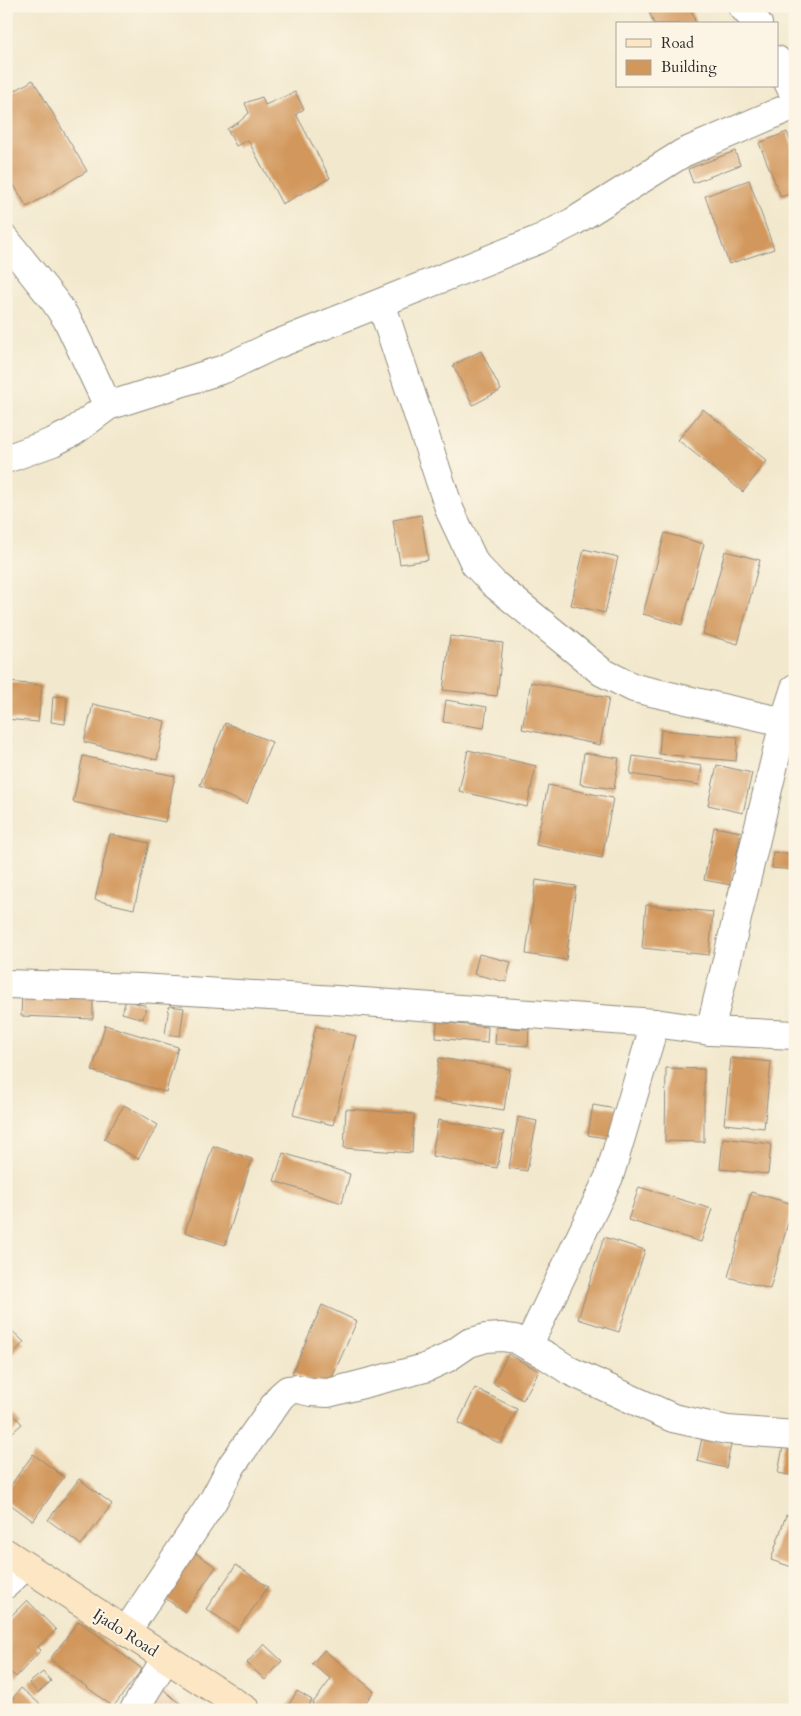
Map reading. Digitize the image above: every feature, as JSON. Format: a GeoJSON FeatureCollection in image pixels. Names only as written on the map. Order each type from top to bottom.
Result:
{"type":"FeatureCollection","features":[{"type":"Feature","properties":{"kind":"street"},"geometry":{"type":"LineString","coordinates":[[742,6],[756,22]]}},
{"type":"Feature","properties":{"kind":"street"},"geometry":{"type":"LineString","coordinates":[[778,62],[795,96]]}},
{"type":"Feature","properties":{"kind":"street"},"geometry":{"type":"LineString","coordinates":[[6,460],[53,442],[72,432],[108,406],[224,369],[270,347],[540,239],[572,222],[683,153],[795,105]]}},
{"type":"Feature","properties":{"kind":"street"},"geometry":{"type":"LineString","coordinates":[[6,240],[56,303],[69,323],[108,406]]}},
{"type":"Feature","properties":{"kind":"street"},"geometry":{"type":"LineString","coordinates":[[381,304],[450,511],[475,564],[494,584],[602,672],[634,688],[784,722]]}},
{"type":"Feature","properties":{"kind":"street"},"geometry":{"type":"LineString","coordinates":[[710,1031],[784,722],[795,688]]}},
{"type":"Feature","properties":{"kind":"street"},"geometry":{"type":"LineString","coordinates":[[6,984],[140,988],[656,1023],[710,1031],[795,1035]]}},
{"type":"Feature","properties":{"kind":"street"},"geometry":{"type":"LineString","coordinates":[[528,1346],[609,1178],[656,1023]]}},
{"type":"Feature","properties":{"kind":"street"},"geometry":{"type":"LineString","coordinates":[[126,1632],[213,1501],[232,1465],[281,1396],[288,1390],[298,1389],[328,1393],[345,1389],[425,1368],[447,1358],[469,1343],[486,1338],[502,1337],[515,1339],[570,1371],[673,1418],[727,1430],[795,1435]]}},
{"type":"Feature","properties":{"kind":"street","name":"Ijado Road"},"geometry":{"type":"LineString","coordinates":[[13,1568],[126,1632],[246,1710]]}},
{"type":"Feature","properties":{"kind":"street"},"geometry":{"type":"LineString","coordinates":[[134,1710],[166,1658]]}},
{"type":"Feature","properties":{"kind":"building"},"geometry":{"type":"Polygon","coordinates":[[[647,6],[690,6],[695,22],[653,22],[647,6]]]}},
{"type":"Feature","properties":{"kind":"building"},"geometry":{"type":"Polygon","coordinates":[[[33,80],[87,171],[27,207],[6,172],[6,96],[33,80]]]}},
{"type":"Feature","properties":{"kind":"building"},"geometry":{"type":"Polygon","coordinates":[[[295,92],[304,109],[296,114],[330,178],[282,204],[248,140],[236,146],[227,129],[249,113],[245,103],[262,97],[265,105],[295,92]]]}},
{"type":"Feature","properties":{"kind":"building"},"geometry":{"type":"Polygon","coordinates":[[[787,132],[795,152],[795,192],[781,197],[759,143],[787,132]]]}},
{"type":"Feature","properties":{"kind":"building"},"geometry":{"type":"Polygon","coordinates":[[[735,151],[740,165],[693,183],[688,169],[735,151]]]}},
{"type":"Feature","properties":{"kind":"building"},"geometry":{"type":"Polygon","coordinates":[[[749,180],[774,249],[729,264],[705,196],[749,180]]]}},
{"type":"Feature","properties":{"kind":"building"},"geometry":{"type":"Polygon","coordinates":[[[481,351],[501,390],[473,405],[453,365],[481,351]]]}},
{"type":"Feature","properties":{"kind":"building"},"geometry":{"type":"Polygon","coordinates":[[[703,409],[767,461],[743,492],[678,440],[703,409]]]}},
{"type":"Feature","properties":{"kind":"building"},"geometry":{"type":"Polygon","coordinates":[[[421,515],[428,560],[400,564],[393,520],[421,515]]]}},
{"type":"Feature","properties":{"kind":"building"},"geometry":{"type":"Polygon","coordinates":[[[665,533],[704,544],[682,625],[643,614],[665,533]]]}},
{"type":"Feature","properties":{"kind":"building"},"geometry":{"type":"Polygon","coordinates":[[[584,549],[618,557],[605,613],[571,605],[584,549]]]}},
{"type":"Feature","properties":{"kind":"building"},"geometry":{"type":"Polygon","coordinates":[[[725,551],[760,560],[738,644],[703,634],[725,551]]]}},
{"type":"Feature","properties":{"kind":"building"},"geometry":{"type":"Polygon","coordinates":[[[450,636],[503,643],[497,696],[443,690],[450,636]]]}},
{"type":"Feature","properties":{"kind":"building"},"geometry":{"type":"Polygon","coordinates":[[[6,682],[42,685],[38,722],[6,719],[6,682]]]}},
{"type":"Feature","properties":{"kind":"building"},"geometry":{"type":"Polygon","coordinates":[[[531,682],[609,698],[600,745],[522,729],[531,682]]]}},
{"type":"Feature","properties":{"kind":"building"},"geometry":{"type":"Polygon","coordinates":[[[53,696],[67,697],[65,724],[51,722],[53,696]]]}},
{"type":"Feature","properties":{"kind":"building"},"geometry":{"type":"Polygon","coordinates":[[[446,700],[487,707],[484,728],[443,722],[446,700]]]}},
{"type":"Feature","properties":{"kind":"building"},"geometry":{"type":"Polygon","coordinates":[[[93,704],[165,721],[157,760],[84,742],[93,704]]]}},
{"type":"Feature","properties":{"kind":"building"},"geometry":{"type":"Polygon","coordinates":[[[225,723],[272,742],[247,804],[200,785],[225,723]]]}},
{"type":"Feature","properties":{"kind":"building"},"geometry":{"type":"Polygon","coordinates":[[[661,730],[738,737],[736,761],[659,754],[661,730]]]}},
{"type":"Feature","properties":{"kind":"building"},"geometry":{"type":"Polygon","coordinates":[[[468,750],[536,766],[527,807],[459,791],[468,750]]]}},
{"type":"Feature","properties":{"kind":"building"},"geometry":{"type":"Polygon","coordinates":[[[584,753],[619,758],[614,789],[580,784],[584,753]]]}},
{"type":"Feature","properties":{"kind":"building"},"geometry":{"type":"Polygon","coordinates":[[[83,756],[175,776],[165,822],[73,802],[83,756]]]}},
{"type":"Feature","properties":{"kind":"building"},"geometry":{"type":"Polygon","coordinates":[[[633,756],[702,766],[699,785],[630,774],[633,756]]]}},
{"type":"Feature","properties":{"kind":"building"},"geometry":{"type":"Polygon","coordinates":[[[717,765],[752,773],[743,813],[708,805],[717,765]]]}},
{"type":"Feature","properties":{"kind":"building"},"geometry":{"type":"Polygon","coordinates":[[[548,785],[613,798],[602,858],[536,845],[548,785]]]}},
{"type":"Feature","properties":{"kind":"building"},"geometry":{"type":"Polygon","coordinates":[[[714,827],[741,832],[731,885],[704,880],[714,827]]]}},
{"type":"Feature","properties":{"kind":"building"},"geometry":{"type":"Polygon","coordinates":[[[110,834],[149,843],[134,909],[95,900],[110,834]]]}},
{"type":"Feature","properties":{"kind":"building"},"geometry":{"type":"Polygon","coordinates":[[[773,852],[795,854],[795,870],[772,868],[773,852]]]}},
{"type":"Feature","properties":{"kind":"building"},"geometry":{"type":"Polygon","coordinates":[[[536,880],[576,886],[566,960],[526,954],[536,880]]]}},
{"type":"Feature","properties":{"kind":"building"},"geometry":{"type":"Polygon","coordinates":[[[646,905],[713,912],[709,955],[642,948],[646,905]]]}},
{"type":"Feature","properties":{"kind":"building"},"geometry":{"type":"Polygon","coordinates":[[[479,954],[511,962],[506,982],[474,974],[479,954]]]}},
{"type":"Feature","properties":{"kind":"building"},"geometry":{"type":"Polygon","coordinates":[[[22,993],[93,995],[93,1019],[21,1016],[22,993]]]}},
{"type":"Feature","properties":{"kind":"building"},"geometry":{"type":"Polygon","coordinates":[[[126,1000],[146,1006],[143,1019],[122,1013],[126,1000]]]}},
{"type":"Feature","properties":{"kind":"building"},"geometry":{"type":"Polygon","coordinates":[[[169,1006],[184,1008],[180,1036],[165,1034],[169,1006]]]}},
{"type":"Feature","properties":{"kind":"building"},"geometry":{"type":"Polygon","coordinates":[[[437,1022],[488,1027],[487,1043],[436,1038],[437,1022]]]}},
{"type":"Feature","properties":{"kind":"building"},"geometry":{"type":"Polygon","coordinates":[[[105,1025],[178,1047],[166,1092],[92,1071],[105,1025]]]}},
{"type":"Feature","properties":{"kind":"building"},"geometry":{"type":"Polygon","coordinates":[[[316,1026],[356,1036],[333,1125],[293,1115],[316,1026]]]}},
{"type":"Feature","properties":{"kind":"building"},"geometry":{"type":"Polygon","coordinates":[[[496,1027],[529,1029],[528,1046],[495,1044],[496,1027]]]}},
{"type":"Feature","properties":{"kind":"building"},"geometry":{"type":"Polygon","coordinates":[[[439,1058],[510,1069],[504,1110],[433,1099],[439,1058]]]}},
{"type":"Feature","properties":{"kind":"building"},"geometry":{"type":"Polygon","coordinates":[[[731,1058],[771,1062],[764,1128],[724,1124],[731,1058]]]}},
{"type":"Feature","properties":{"kind":"building"},"geometry":{"type":"Polygon","coordinates":[[[666,1068],[704,1069],[704,1142],[665,1141],[666,1068]]]}},
{"type":"Feature","properties":{"kind":"building"},"geometry":{"type":"Polygon","coordinates":[[[124,1105],[158,1125],[138,1159],[104,1139],[124,1105]]]}},
{"type":"Feature","properties":{"kind":"building"},"geometry":{"type":"Polygon","coordinates":[[[593,1105],[616,1109],[611,1139],[588,1135],[593,1105]]]}},
{"type":"Feature","properties":{"kind":"building"},"geometry":{"type":"Polygon","coordinates":[[[346,1109],[414,1114],[412,1153],[344,1148],[346,1109]]]}},
{"type":"Feature","properties":{"kind":"building"},"geometry":{"type":"Polygon","coordinates":[[[518,1117],[537,1121],[527,1171],[509,1168],[518,1117]]]}},
{"type":"Feature","properties":{"kind":"building"},"geometry":{"type":"Polygon","coordinates":[[[438,1120],[504,1132],[497,1168],[432,1156],[438,1120]]]}},
{"type":"Feature","properties":{"kind":"building"},"geometry":{"type":"Polygon","coordinates":[[[723,1138],[771,1144],[768,1174],[720,1169],[723,1138]]]}},
{"type":"Feature","properties":{"kind":"building"},"geometry":{"type":"Polygon","coordinates":[[[213,1146],[252,1159],[225,1245],[185,1232],[213,1146]]]}},
{"type":"Feature","properties":{"kind":"building"},"geometry":{"type":"Polygon","coordinates":[[[283,1153],[350,1174],[342,1203],[274,1181],[283,1153]]]}},
{"type":"Feature","properties":{"kind":"building"},"geometry":{"type":"Polygon","coordinates":[[[639,1187],[712,1209],[701,1242],[628,1220],[639,1187]]]}},
{"type":"Feature","properties":{"kind":"building"},"geometry":{"type":"Polygon","coordinates":[[[751,1192],[793,1204],[770,1289],[728,1277],[751,1192]]]}},
{"type":"Feature","properties":{"kind":"building"},"geometry":{"type":"Polygon","coordinates":[[[604,1237],[645,1250],[619,1332],[578,1319],[604,1237]]]}},
{"type":"Feature","properties":{"kind":"building"},"geometry":{"type":"Polygon","coordinates":[[[322,1305],[357,1321],[327,1389],[292,1373],[322,1305]]]}},
{"type":"Feature","properties":{"kind":"building"},"geometry":{"type":"Polygon","coordinates":[[[6,1325],[24,1342],[6,1362],[6,1325]]]}},
{"type":"Feature","properties":{"kind":"building"},"geometry":{"type":"Polygon","coordinates":[[[508,1354],[539,1371],[523,1400],[493,1383],[508,1354]]]}},
{"type":"Feature","properties":{"kind":"building"},"geometry":{"type":"Polygon","coordinates":[[[475,1388],[517,1409],[501,1444],[458,1423],[475,1388]]]}},
{"type":"Feature","properties":{"kind":"building"},"geometry":{"type":"Polygon","coordinates":[[[10,1411],[22,1424],[6,1438],[6,1415],[10,1411]]]}},
{"type":"Feature","properties":{"kind":"building"},"geometry":{"type":"Polygon","coordinates":[[[702,1438],[731,1445],[726,1468],[697,1461],[702,1438]]]}},
{"type":"Feature","properties":{"kind":"building"},"geometry":{"type":"Polygon","coordinates":[[[784,1441],[795,1443],[795,1476],[778,1473],[784,1441]]]}},
{"type":"Feature","properties":{"kind":"building"},"geometry":{"type":"Polygon","coordinates":[[[33,1454],[64,1477],[33,1521],[6,1501],[6,1492],[33,1454]]]}},
{"type":"Feature","properties":{"kind":"building"},"geometry":{"type":"Polygon","coordinates":[[[79,1479],[112,1504],[81,1545],[48,1520],[79,1479]]]}},
{"type":"Feature","properties":{"kind":"building"},"geometry":{"type":"Polygon","coordinates":[[[786,1515],[795,1518],[795,1568],[771,1560],[786,1515]]]}},
{"type":"Feature","properties":{"kind":"building"},"geometry":{"type":"Polygon","coordinates":[[[187,1547],[216,1567],[185,1612],[156,1592],[187,1547]]]}},
{"type":"Feature","properties":{"kind":"building"},"geometry":{"type":"Polygon","coordinates":[[[236,1565],[268,1587],[238,1630],[206,1609],[236,1565]]]}},
{"type":"Feature","properties":{"kind":"building"},"geometry":{"type":"Polygon","coordinates":[[[27,1600],[56,1630],[38,1647],[41,1650],[16,1677],[6,1668],[6,1617],[8,1619],[27,1600]]]}},
{"type":"Feature","properties":{"kind":"building"},"geometry":{"type":"Polygon","coordinates":[[[79,1621],[142,1669],[113,1707],[50,1659],[79,1621]]]}},
{"type":"Feature","properties":{"kind":"building"},"geometry":{"type":"Polygon","coordinates":[[[264,1644],[282,1661],[265,1680],[247,1663],[264,1644]]]}},
{"type":"Feature","properties":{"kind":"building"},"geometry":{"type":"Polygon","coordinates":[[[324,1650],[374,1691],[360,1710],[320,1710],[312,1704],[331,1679],[312,1664],[324,1650]]]}},
{"type":"Feature","properties":{"kind":"building"},"geometry":{"type":"Polygon","coordinates":[[[43,1672],[51,1681],[38,1693],[29,1683],[43,1672]]]}},
{"type":"Feature","properties":{"kind":"building"},"geometry":{"type":"Polygon","coordinates":[[[21,1688],[47,1710],[6,1710],[6,1707],[21,1688]]]}},
{"type":"Feature","properties":{"kind":"building"},"geometry":{"type":"Polygon","coordinates":[[[163,1689],[187,1710],[145,1710],[163,1689]]]}},
{"type":"Feature","properties":{"kind":"building"},"geometry":{"type":"Polygon","coordinates":[[[297,1691],[312,1700],[307,1710],[286,1710],[297,1691]]]}}]}
